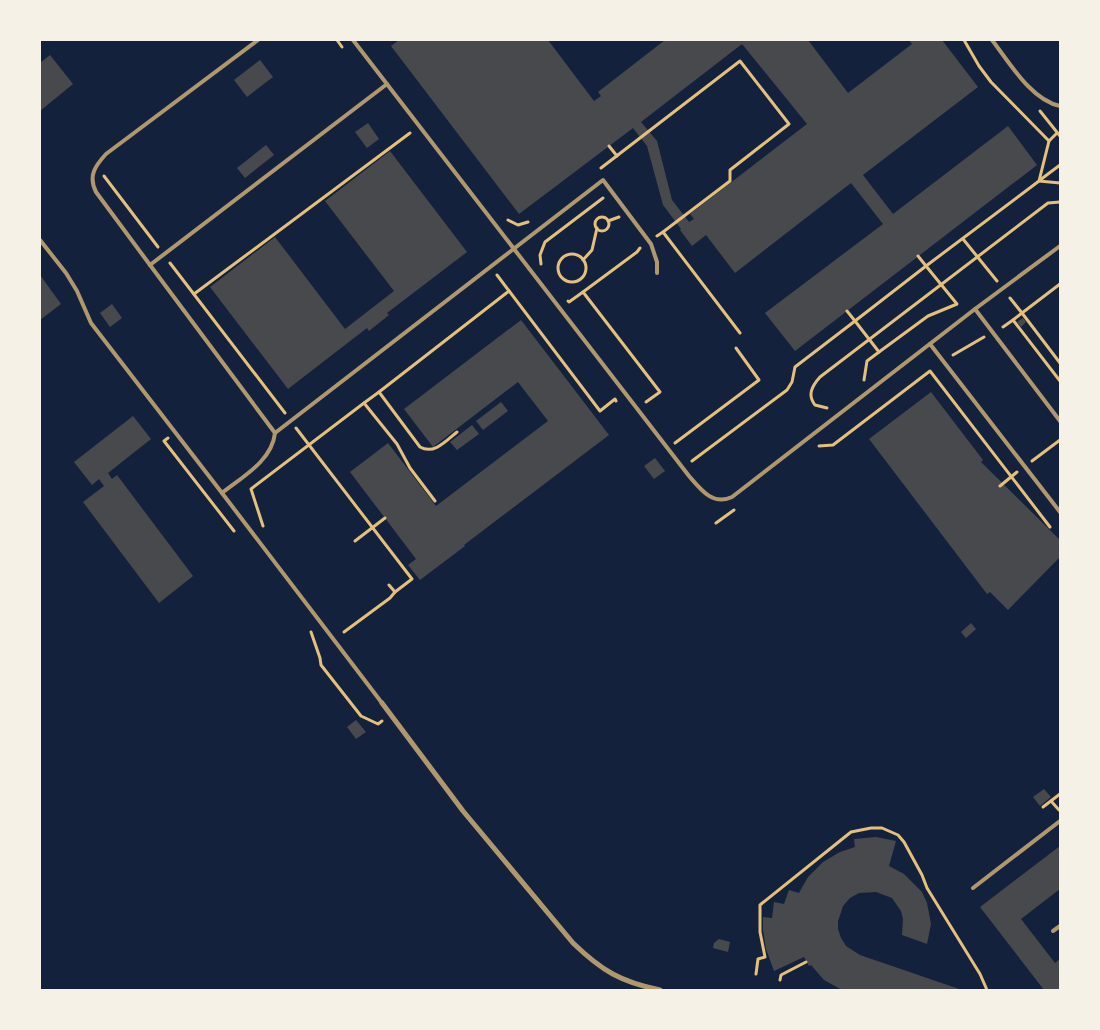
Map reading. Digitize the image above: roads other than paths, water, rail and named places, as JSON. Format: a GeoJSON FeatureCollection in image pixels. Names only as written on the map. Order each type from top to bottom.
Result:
{"type":"FeatureCollection","features":[{"type":"Feature","properties":{"kind":"street"},"geometry":{"type":"LineString","coordinates":[[382,703],[463,811],[573,943],[591,961],[608,972],[625,981],[660,990]]}},
{"type":"Feature","properties":{"kind":"lane"},"geometry":{"type":"LineString","coordinates":[[222,493],[260,463],[268,454],[274,441],[274,434],[96,192],[92,177],[96,165],[106,154],[258,40]]}},
{"type":"Feature","properties":{"kind":"lane"},"geometry":{"type":"LineString","coordinates":[[353,40],[683,468],[708,496],[721,500],[732,497],[975,309],[1060,246]]}},
{"type":"Feature","properties":{"kind":"lane"},"geometry":{"type":"LineString","coordinates":[[992,40],[1038,96],[1060,106]]}},
{"type":"Feature","properties":{"kind":"lane"},"geometry":{"type":"LineString","coordinates":[[150,265],[387,84]]}},
{"type":"Feature","properties":{"kind":"lane"},"geometry":{"type":"LineString","coordinates":[[274,434],[603,180],[650,242],[655,252],[657,273]]}},
{"type":"Feature","properties":{"kind":"lane"},"geometry":{"type":"LineString","coordinates":[[40,240],[77,291],[91,323],[382,703]]}},
{"type":"Feature","properties":{"kind":"lane"},"geometry":{"type":"LineString","coordinates":[[975,309],[1060,421]]}},
{"type":"Feature","properties":{"kind":"lane"},"geometry":{"type":"LineString","coordinates":[[930,344],[1060,512]]}},
{"type":"Feature","properties":{"kind":"lane"},"geometry":{"type":"LineString","coordinates":[[973,888],[1060,821]]}},
{"type":"Feature","properties":{"kind":"lane"},"geometry":{"type":"LineString","coordinates":[[1053,931],[1060,926]]}}]}
